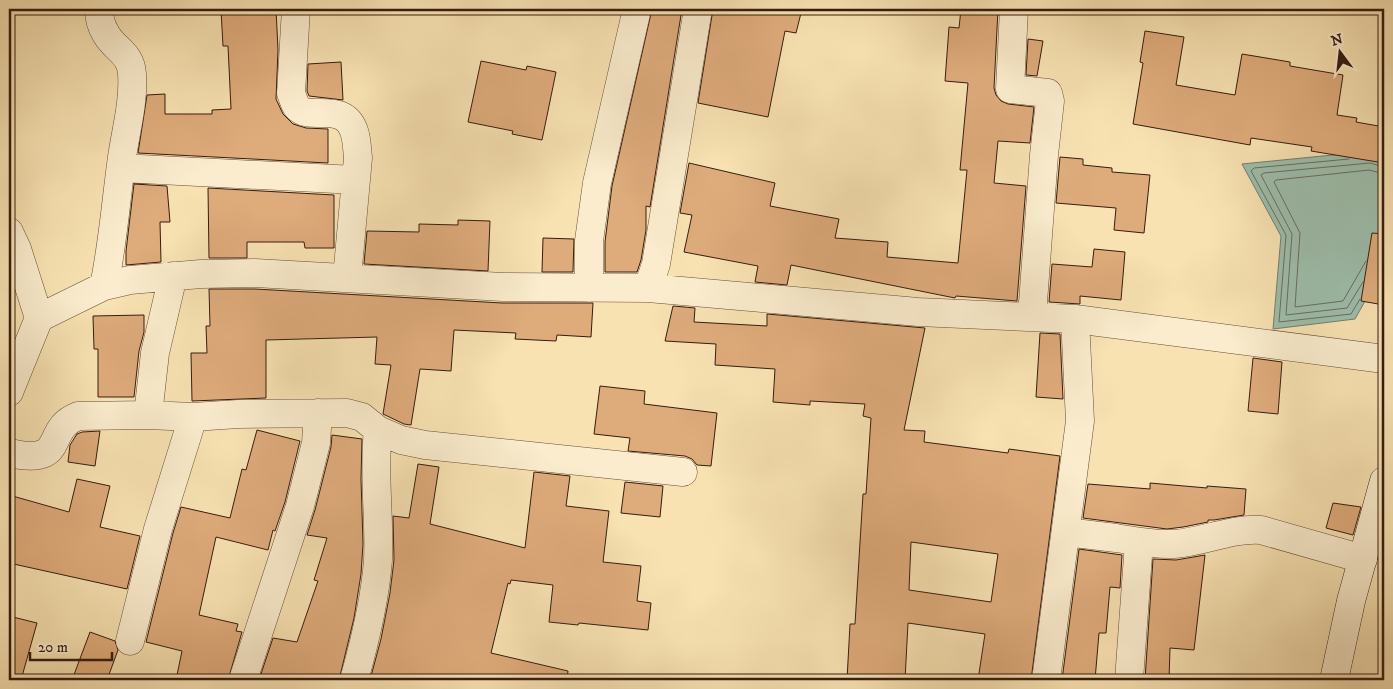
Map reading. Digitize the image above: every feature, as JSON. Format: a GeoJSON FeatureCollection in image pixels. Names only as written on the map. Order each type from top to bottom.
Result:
{"type":"FeatureCollection","features":[{"type":"Feature","properties":{"kind":"street"},"geometry":{"type":"LineString","coordinates":[[99,9],[100,24],[106,35],[130,62],[132,74],[130,105],[111,251],[104,286]]}},
{"type":"Feature","properties":{"kind":"street"},"geometry":{"type":"LineString","coordinates":[[296,9],[291,93],[294,102],[298,109],[304,111],[340,114],[348,120],[354,129],[356,139],[358,158],[347,278]]}},
{"type":"Feature","properties":{"kind":"street"},"geometry":{"type":"LineString","coordinates":[[589,288],[589,241],[597,183],[637,9]]}},
{"type":"Feature","properties":{"kind":"street"},"geometry":{"type":"LineString","coordinates":[[648,288],[656,264],[698,9]]}},
{"type":"Feature","properties":{"kind":"street"},"geometry":{"type":"LineString","coordinates":[[1014,9],[1010,88],[1048,93],[1050,101],[1032,316]]}},
{"type":"Feature","properties":{"kind":"street"},"geometry":{"type":"LineString","coordinates":[[121,168],[356,180]]}},
{"type":"Feature","properties":{"kind":"street"},"geometry":{"type":"LineString","coordinates":[[9,232],[17,249],[39,318],[9,392]]}},
{"type":"Feature","properties":{"kind":"street"},"geometry":{"type":"LineString","coordinates":[[39,318],[104,286],[130,280],[202,274],[255,273],[502,286],[648,288],[918,312],[1075,319],[1384,359]]}},
{"type":"Feature","properties":{"kind":"street"},"geometry":{"type":"LineString","coordinates":[[148,414],[155,353],[173,276]]}},
{"type":"Feature","properties":{"kind":"street"},"geometry":{"type":"LineString","coordinates":[[1046,680],[1080,421],[1075,319]]}},
{"type":"Feature","properties":{"kind":"street"},"geometry":{"type":"LineString","coordinates":[[243,680],[305,489],[316,443],[318,413]]}},
{"type":"Feature","properties":{"kind":"street"},"geometry":{"type":"LineString","coordinates":[[9,453],[25,456],[41,455],[51,449],[63,425],[78,416],[148,414],[193,417],[238,414],[347,413],[362,417],[378,430],[400,440],[425,445],[682,472]]}},
{"type":"Feature","properties":{"kind":"street"},"geometry":{"type":"LineString","coordinates":[[130,641],[158,528],[193,417]]}},
{"type":"Feature","properties":{"kind":"street"},"geometry":{"type":"LineString","coordinates":[[354,680],[375,587],[378,559],[376,454],[378,430]]}},
{"type":"Feature","properties":{"kind":"street"},"geometry":{"type":"LineString","coordinates":[[1334,680],[1351,601],[1384,481]]}},
{"type":"Feature","properties":{"kind":"street"},"geometry":{"type":"LineString","coordinates":[[1066,532],[1139,542],[1172,544],[1232,531],[1261,530],[1363,559]]}},
{"type":"Feature","properties":{"kind":"street"},"geometry":{"type":"LineString","coordinates":[[1129,680],[1139,542]]}},
{"type":"Feature","properties":{"kind":"water"},"geometry":{"type":"Polygon","coordinates":[[[1373,151],[1384,156],[1384,267],[1355,319],[1273,329],[1281,236],[1242,164],[1373,151]]]}},
{"type":"Feature","properties":{"kind":"building"},"geometry":{"type":"Polygon","coordinates":[[[276,9],[278,50],[276,99],[283,114],[293,124],[306,128],[328,129],[328,163],[138,153],[147,95],[165,94],[165,114],[212,114],[212,110],[231,109],[228,46],[223,46],[221,10],[276,9]]]}},
{"type":"Feature","properties":{"kind":"building"},"geometry":{"type":"Polygon","coordinates":[[[652,9],[682,9],[650,207],[646,206],[646,230],[641,260],[637,272],[605,272],[605,242],[612,186],[652,9]]]}},
{"type":"Feature","properties":{"kind":"building"},"geometry":{"type":"Polygon","coordinates":[[[713,9],[802,9],[796,33],[785,31],[768,117],[698,103],[713,9]]]}},
{"type":"Feature","properties":{"kind":"building"},"geometry":{"type":"Polygon","coordinates":[[[961,9],[998,9],[994,88],[996,95],[1001,101],[1008,104],[1034,107],[1030,143],[998,141],[994,183],[1026,186],[1017,301],[956,296],[955,298],[791,265],[787,285],[755,282],[758,266],[684,252],[692,215],[680,213],[689,163],[775,183],[770,206],[839,219],[835,238],[888,242],[887,257],[958,263],[967,170],[960,170],[968,83],[945,81],[949,27],[959,28],[961,9]]]}},
{"type":"Feature","properties":{"kind":"building"},"geometry":{"type":"Polygon","coordinates":[[[1145,31],[1184,37],[1176,85],[1235,95],[1242,54],[1290,62],[1290,66],[1343,75],[1337,115],[1357,118],[1356,122],[1384,127],[1384,163],[1311,151],[1312,147],[1251,138],[1250,145],[1133,124],[1143,63],[1140,62],[1145,31]]]}},
{"type":"Feature","properties":{"kind":"building"},"geometry":{"type":"Polygon","coordinates":[[[1028,39],[1043,41],[1037,76],[1026,75],[1028,39]]]}},
{"type":"Feature","properties":{"kind":"building"},"geometry":{"type":"Polygon","coordinates":[[[481,61],[526,70],[527,66],[556,72],[542,140],[512,134],[513,131],[468,122],[481,61]]]}},
{"type":"Feature","properties":{"kind":"building"},"geometry":{"type":"Polygon","coordinates":[[[341,62],[343,100],[309,96],[307,91],[308,64],[341,62]]]}},
{"type":"Feature","properties":{"kind":"building"},"geometry":{"type":"Polygon","coordinates":[[[1060,157],[1083,159],[1083,165],[1112,168],[1112,172],[1150,175],[1144,233],[1114,230],[1116,208],[1056,203],[1060,157]]]}},
{"type":"Feature","properties":{"kind":"building"},"geometry":{"type":"Polygon","coordinates":[[[134,184],[167,186],[170,222],[160,222],[161,262],[126,265],[134,184]]]}},
{"type":"Feature","properties":{"kind":"building"},"geometry":{"type":"Polygon","coordinates":[[[208,188],[334,195],[334,248],[305,248],[304,242],[247,242],[247,258],[209,258],[208,188]]]}},
{"type":"Feature","properties":{"kind":"building"},"geometry":{"type":"Polygon","coordinates":[[[458,220],[490,221],[488,271],[364,264],[367,231],[419,232],[419,224],[458,225],[458,220]]]}},
{"type":"Feature","properties":{"kind":"building"},"geometry":{"type":"Polygon","coordinates":[[[1372,233],[1384,234],[1384,305],[1361,301],[1372,233]]]}},
{"type":"Feature","properties":{"kind":"building"},"geometry":{"type":"Polygon","coordinates":[[[543,238],[574,239],[573,272],[542,272],[543,238]]]}},
{"type":"Feature","properties":{"kind":"building"},"geometry":{"type":"Polygon","coordinates":[[[1094,249],[1125,252],[1121,300],[1080,296],[1080,304],[1049,302],[1052,264],[1092,267],[1094,249]]]}},
{"type":"Feature","properties":{"kind":"building"},"geometry":{"type":"Polygon","coordinates":[[[209,289],[255,289],[502,303],[593,303],[591,337],[557,335],[556,341],[515,339],[516,333],[454,330],[451,371],[420,369],[411,425],[404,424],[383,414],[391,365],[375,364],[377,337],[266,340],[266,398],[192,401],[191,353],[207,353],[206,326],[210,326],[209,289]]]}},
{"type":"Feature","properties":{"kind":"building"},"geometry":{"type":"Polygon","coordinates":[[[673,306],[695,308],[694,322],[767,326],[767,314],[925,328],[904,430],[925,431],[924,442],[1008,453],[1009,449],[1060,456],[1031,680],[978,680],[985,634],[908,623],[905,680],[847,680],[850,624],[855,624],[863,494],[866,494],[871,418],[863,416],[865,404],[810,401],[810,405],[773,402],[775,369],[715,365],[716,344],[665,341],[673,306]],[[911,542],[909,590],[991,602],[998,554],[911,542]]]}},
{"type":"Feature","properties":{"kind":"building"},"geometry":{"type":"Polygon","coordinates":[[[144,315],[144,332],[139,351],[134,397],[98,397],[98,349],[94,349],[93,316],[144,315]]]}},
{"type":"Feature","properties":{"kind":"building"},"geometry":{"type":"Polygon","coordinates":[[[1040,333],[1060,334],[1063,399],[1036,397],[1040,333]]]}},
{"type":"Feature","properties":{"kind":"building"},"geometry":{"type":"Polygon","coordinates":[[[1253,358],[1282,362],[1278,414],[1248,411],[1253,358]]]}},
{"type":"Feature","properties":{"kind":"building"},"geometry":{"type":"Polygon","coordinates":[[[600,386],[645,391],[644,404],[717,413],[711,466],[697,465],[692,459],[685,456],[628,451],[630,438],[594,434],[600,386]]]}},
{"type":"Feature","properties":{"kind":"building"},"geometry":{"type":"Polygon","coordinates":[[[257,430],[300,441],[285,502],[275,531],[273,530],[268,550],[216,537],[199,615],[238,624],[236,631],[242,632],[228,680],[176,680],[182,651],[146,642],[181,507],[230,518],[242,469],[246,470],[257,430]]]}},
{"type":"Feature","properties":{"kind":"building"},"geometry":{"type":"Polygon","coordinates":[[[100,431],[95,466],[68,462],[70,445],[77,434],[100,431]]]}},
{"type":"Feature","properties":{"kind":"building"},"geometry":{"type":"Polygon","coordinates":[[[332,435],[362,439],[363,544],[361,574],[354,618],[339,680],[259,680],[273,638],[297,642],[318,581],[314,580],[327,538],[307,535],[331,447],[332,435]]]}},
{"type":"Feature","properties":{"kind":"building"},"geometry":{"type":"Polygon","coordinates":[[[418,464],[439,467],[430,524],[525,548],[534,472],[570,476],[566,506],[609,511],[603,562],[641,566],[637,601],[651,603],[648,630],[549,622],[553,585],[511,580],[510,584],[508,583],[491,653],[568,671],[567,680],[370,680],[381,639],[390,593],[394,560],[393,516],[409,518],[418,464]]]}},
{"type":"Feature","properties":{"kind":"building"},"geometry":{"type":"Polygon","coordinates":[[[77,479],[110,486],[100,527],[140,536],[127,589],[9,563],[9,495],[69,512],[77,479]]]}},
{"type":"Feature","properties":{"kind":"building"},"geometry":{"type":"Polygon","coordinates":[[[625,482],[663,486],[660,517],[621,513],[625,482]]]}},
{"type":"Feature","properties":{"kind":"building"},"geometry":{"type":"Polygon","coordinates":[[[1150,483],[1246,489],[1244,515],[1208,520],[1208,522],[1167,529],[1083,518],[1088,484],[1150,489],[1150,483]]]}},
{"type":"Feature","properties":{"kind":"building"},"geometry":{"type":"Polygon","coordinates":[[[1333,503],[1361,507],[1353,535],[1326,528],[1333,503]]]}},
{"type":"Feature","properties":{"kind":"building"},"geometry":{"type":"Polygon","coordinates":[[[1079,549],[1122,555],[1120,588],[1110,587],[1106,633],[1099,633],[1095,680],[1062,680],[1079,549]]]}},
{"type":"Feature","properties":{"kind":"building"},"geometry":{"type":"Polygon","coordinates":[[[1205,555],[1194,650],[1170,648],[1169,680],[1145,680],[1153,559],[1176,560],[1205,555]]]}},
{"type":"Feature","properties":{"kind":"building"},"geometry":{"type":"Polygon","coordinates":[[[9,616],[37,623],[21,680],[9,680],[9,616]]]}},
{"type":"Feature","properties":{"kind":"building"},"geometry":{"type":"Polygon","coordinates":[[[90,632],[115,641],[118,650],[107,680],[72,680],[90,632]]]}}]}
